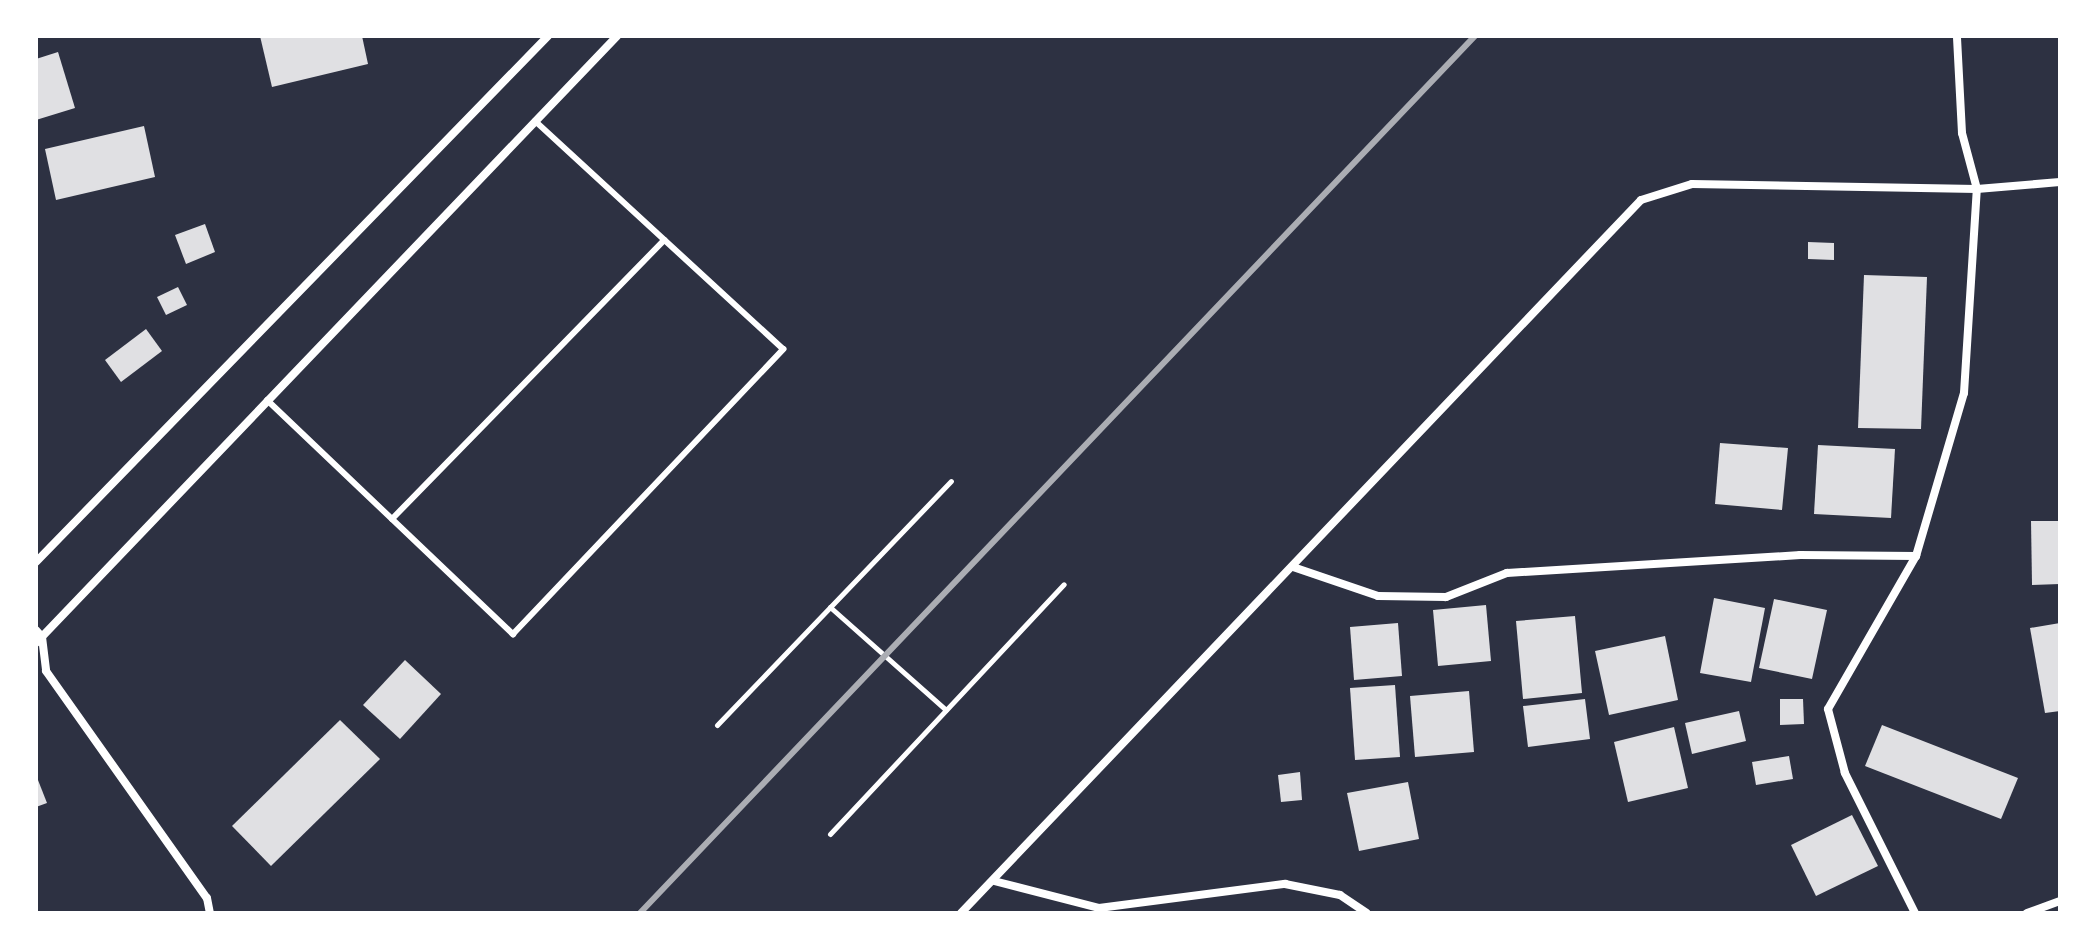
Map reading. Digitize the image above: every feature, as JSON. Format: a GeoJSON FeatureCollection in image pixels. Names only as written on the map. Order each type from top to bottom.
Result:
{"type":"FeatureCollection","features":[{"type":"Feature","properties":{"kind":"street"},"geometry":{"type":"LineString","coordinates":[[36,562],[548,36]]}},
{"type":"Feature","properties":{"kind":"street"},"geometry":{"type":"LineString","coordinates":[[210,913],[207,898],[41,670],[38,637],[617,36]]}},
{"type":"Feature","properties":{"kind":"street"},"geometry":{"type":"LineString","coordinates":[[1915,913],[1845,773],[1828,709],[1916,556],[1964,393],[1977,189],[1962,133],[1957,36]]}},
{"type":"Feature","properties":{"kind":"street"},"geometry":{"type":"LineString","coordinates":[[961,913],[1641,200],[1692,184],[1977,189],[2060,182]]}},
{"type":"Feature","properties":{"kind":"street"},"geometry":{"type":"LineString","coordinates":[[1293,567],[1378,596],[1446,597],[1507,573],[1800,555],[1916,556]]}},
{"type":"Feature","properties":{"kind":"street"},"geometry":{"type":"LineString","coordinates":[[994,881],[1099,908],[1285,884],[1340,895],[1367,913]]}},
{"type":"Feature","properties":{"kind":"street"},"geometry":{"type":"LineString","coordinates":[[2027,913],[2060,901]]}},
{"type":"Feature","properties":{"kind":"lane"},"geometry":{"type":"LineString","coordinates":[[267,400],[513,634],[783,349],[535,121]]}},
{"type":"Feature","properties":{"kind":"lane"},"geometry":{"type":"LineString","coordinates":[[392,519],[664,240]]}},
{"type":"Feature","properties":{"kind":"path"},"geometry":{"type":"LineString","coordinates":[[717,725],[951,481]]}},
{"type":"Feature","properties":{"kind":"path"},"geometry":{"type":"LineString","coordinates":[[830,834],[1064,584]]}},
{"type":"Feature","properties":{"kind":"path"},"geometry":{"type":"LineString","coordinates":[[830,607],[946,710]]}},
{"type":"Feature","properties":{"kind":"building"},"geometry":{"type":"Polygon","coordinates":[[[260,36],[362,36],[368,64],[272,87],[260,36]]]}},
{"type":"Feature","properties":{"kind":"building"},"geometry":{"type":"Polygon","coordinates":[[[58,52],[75,108],[36,120],[36,59],[58,52]]]}},
{"type":"Feature","properties":{"kind":"building"},"geometry":{"type":"Polygon","coordinates":[[[144,126],[155,177],[56,200],[45,149],[144,126]]]}},
{"type":"Feature","properties":{"kind":"building"},"geometry":{"type":"Polygon","coordinates":[[[205,224],[215,252],[186,264],[175,235],[205,224]]]}},
{"type":"Feature","properties":{"kind":"building"},"geometry":{"type":"Polygon","coordinates":[[[1808,242],[1834,243],[1834,260],[1808,259],[1808,242]]]}},
{"type":"Feature","properties":{"kind":"building"},"geometry":{"type":"Polygon","coordinates":[[[1864,275],[1927,277],[1921,429],[1858,428],[1864,275]]]}},
{"type":"Feature","properties":{"kind":"building"},"geometry":{"type":"Polygon","coordinates":[[[178,287],[187,305],[166,315],[157,297],[178,287]]]}},
{"type":"Feature","properties":{"kind":"building"},"geometry":{"type":"Polygon","coordinates":[[[146,329],[162,351],[121,382],[105,360],[146,329]]]}},
{"type":"Feature","properties":{"kind":"building"},"geometry":{"type":"Polygon","coordinates":[[[1720,443],[1788,448],[1782,510],[1715,504],[1720,443]]]}},
{"type":"Feature","properties":{"kind":"building"},"geometry":{"type":"Polygon","coordinates":[[[1818,445],[1895,449],[1891,518],[1814,514],[1818,445]]]}},
{"type":"Feature","properties":{"kind":"building"},"geometry":{"type":"Polygon","coordinates":[[[2031,521],[2060,521],[2060,584],[2032,585],[2031,521]]]}},
{"type":"Feature","properties":{"kind":"building"},"geometry":{"type":"Polygon","coordinates":[[[1714,598],[1765,608],[1751,682],[1700,673],[1714,598]]]}},
{"type":"Feature","properties":{"kind":"building"},"geometry":{"type":"Polygon","coordinates":[[[1774,599],[1827,610],[1812,679],[1759,668],[1774,599]]]}},
{"type":"Feature","properties":{"kind":"building"},"geometry":{"type":"Polygon","coordinates":[[[1486,605],[1491,661],[1438,666],[1433,610],[1486,605]]]}},
{"type":"Feature","properties":{"kind":"building"},"geometry":{"type":"Polygon","coordinates":[[[1575,616],[1582,693],[1523,699],[1516,621],[1575,616]]]}},
{"type":"Feature","properties":{"kind":"building"},"geometry":{"type":"Polygon","coordinates":[[[1398,623],[1402,676],[1354,680],[1350,627],[1398,623]]]}},
{"type":"Feature","properties":{"kind":"building"},"geometry":{"type":"Polygon","coordinates":[[[2060,623],[2060,711],[2045,713],[2030,628],[2060,623]]]}},
{"type":"Feature","properties":{"kind":"building"},"geometry":{"type":"Polygon","coordinates":[[[1665,636],[1678,700],[1609,715],[1595,651],[1665,636]]]}},
{"type":"Feature","properties":{"kind":"building"},"geometry":{"type":"Polygon","coordinates":[[[405,660],[441,694],[400,739],[363,705],[405,660]]]}},
{"type":"Feature","properties":{"kind":"building"},"geometry":{"type":"Polygon","coordinates":[[[1395,685],[1400,757],[1355,760],[1350,688],[1395,685]]]}},
{"type":"Feature","properties":{"kind":"building"},"geometry":{"type":"Polygon","coordinates":[[[1469,691],[1474,752],[1415,757],[1410,696],[1469,691]]]}},
{"type":"Feature","properties":{"kind":"building"},"geometry":{"type":"Polygon","coordinates":[[[1585,699],[1590,739],[1528,747],[1523,706],[1585,699]]]}},
{"type":"Feature","properties":{"kind":"building"},"geometry":{"type":"Polygon","coordinates":[[[1780,699],[1803,699],[1804,724],[1780,725],[1780,699]]]}},
{"type":"Feature","properties":{"kind":"building"},"geometry":{"type":"Polygon","coordinates":[[[1739,711],[1746,741],[1692,754],[1685,723],[1739,711]]]}},
{"type":"Feature","properties":{"kind":"building"},"geometry":{"type":"Polygon","coordinates":[[[340,720],[380,759],[271,866],[232,826],[340,720]]]}},
{"type":"Feature","properties":{"kind":"building"},"geometry":{"type":"Polygon","coordinates":[[[1882,725],[2018,778],[2001,819],[1865,766],[1882,725]]]}},
{"type":"Feature","properties":{"kind":"building"},"geometry":{"type":"Polygon","coordinates":[[[1674,727],[1688,788],[1628,802],[1614,742],[1674,727]]]}},
{"type":"Feature","properties":{"kind":"building"},"geometry":{"type":"Polygon","coordinates":[[[1789,756],[1793,779],[1756,785],[1752,762],[1789,756]]]}},
{"type":"Feature","properties":{"kind":"building"},"geometry":{"type":"Polygon","coordinates":[[[1300,772],[1302,800],[1281,802],[1278,775],[1300,772]]]}},
{"type":"Feature","properties":{"kind":"building"},"geometry":{"type":"Polygon","coordinates":[[[36,775],[47,803],[36,807],[36,775]]]}},
{"type":"Feature","properties":{"kind":"building"},"geometry":{"type":"Polygon","coordinates":[[[1408,782],[1419,839],[1359,851],[1347,793],[1408,782]]]}},
{"type":"Feature","properties":{"kind":"building"},"geometry":{"type":"Polygon","coordinates":[[[1852,815],[1878,866],[1816,896],[1791,845],[1852,815]]]}},
{"type":"Feature","properties":{"kind":"railway"},"geometry":{"type":"LineString","coordinates":[[640,913],[1475,36]]}}]}
